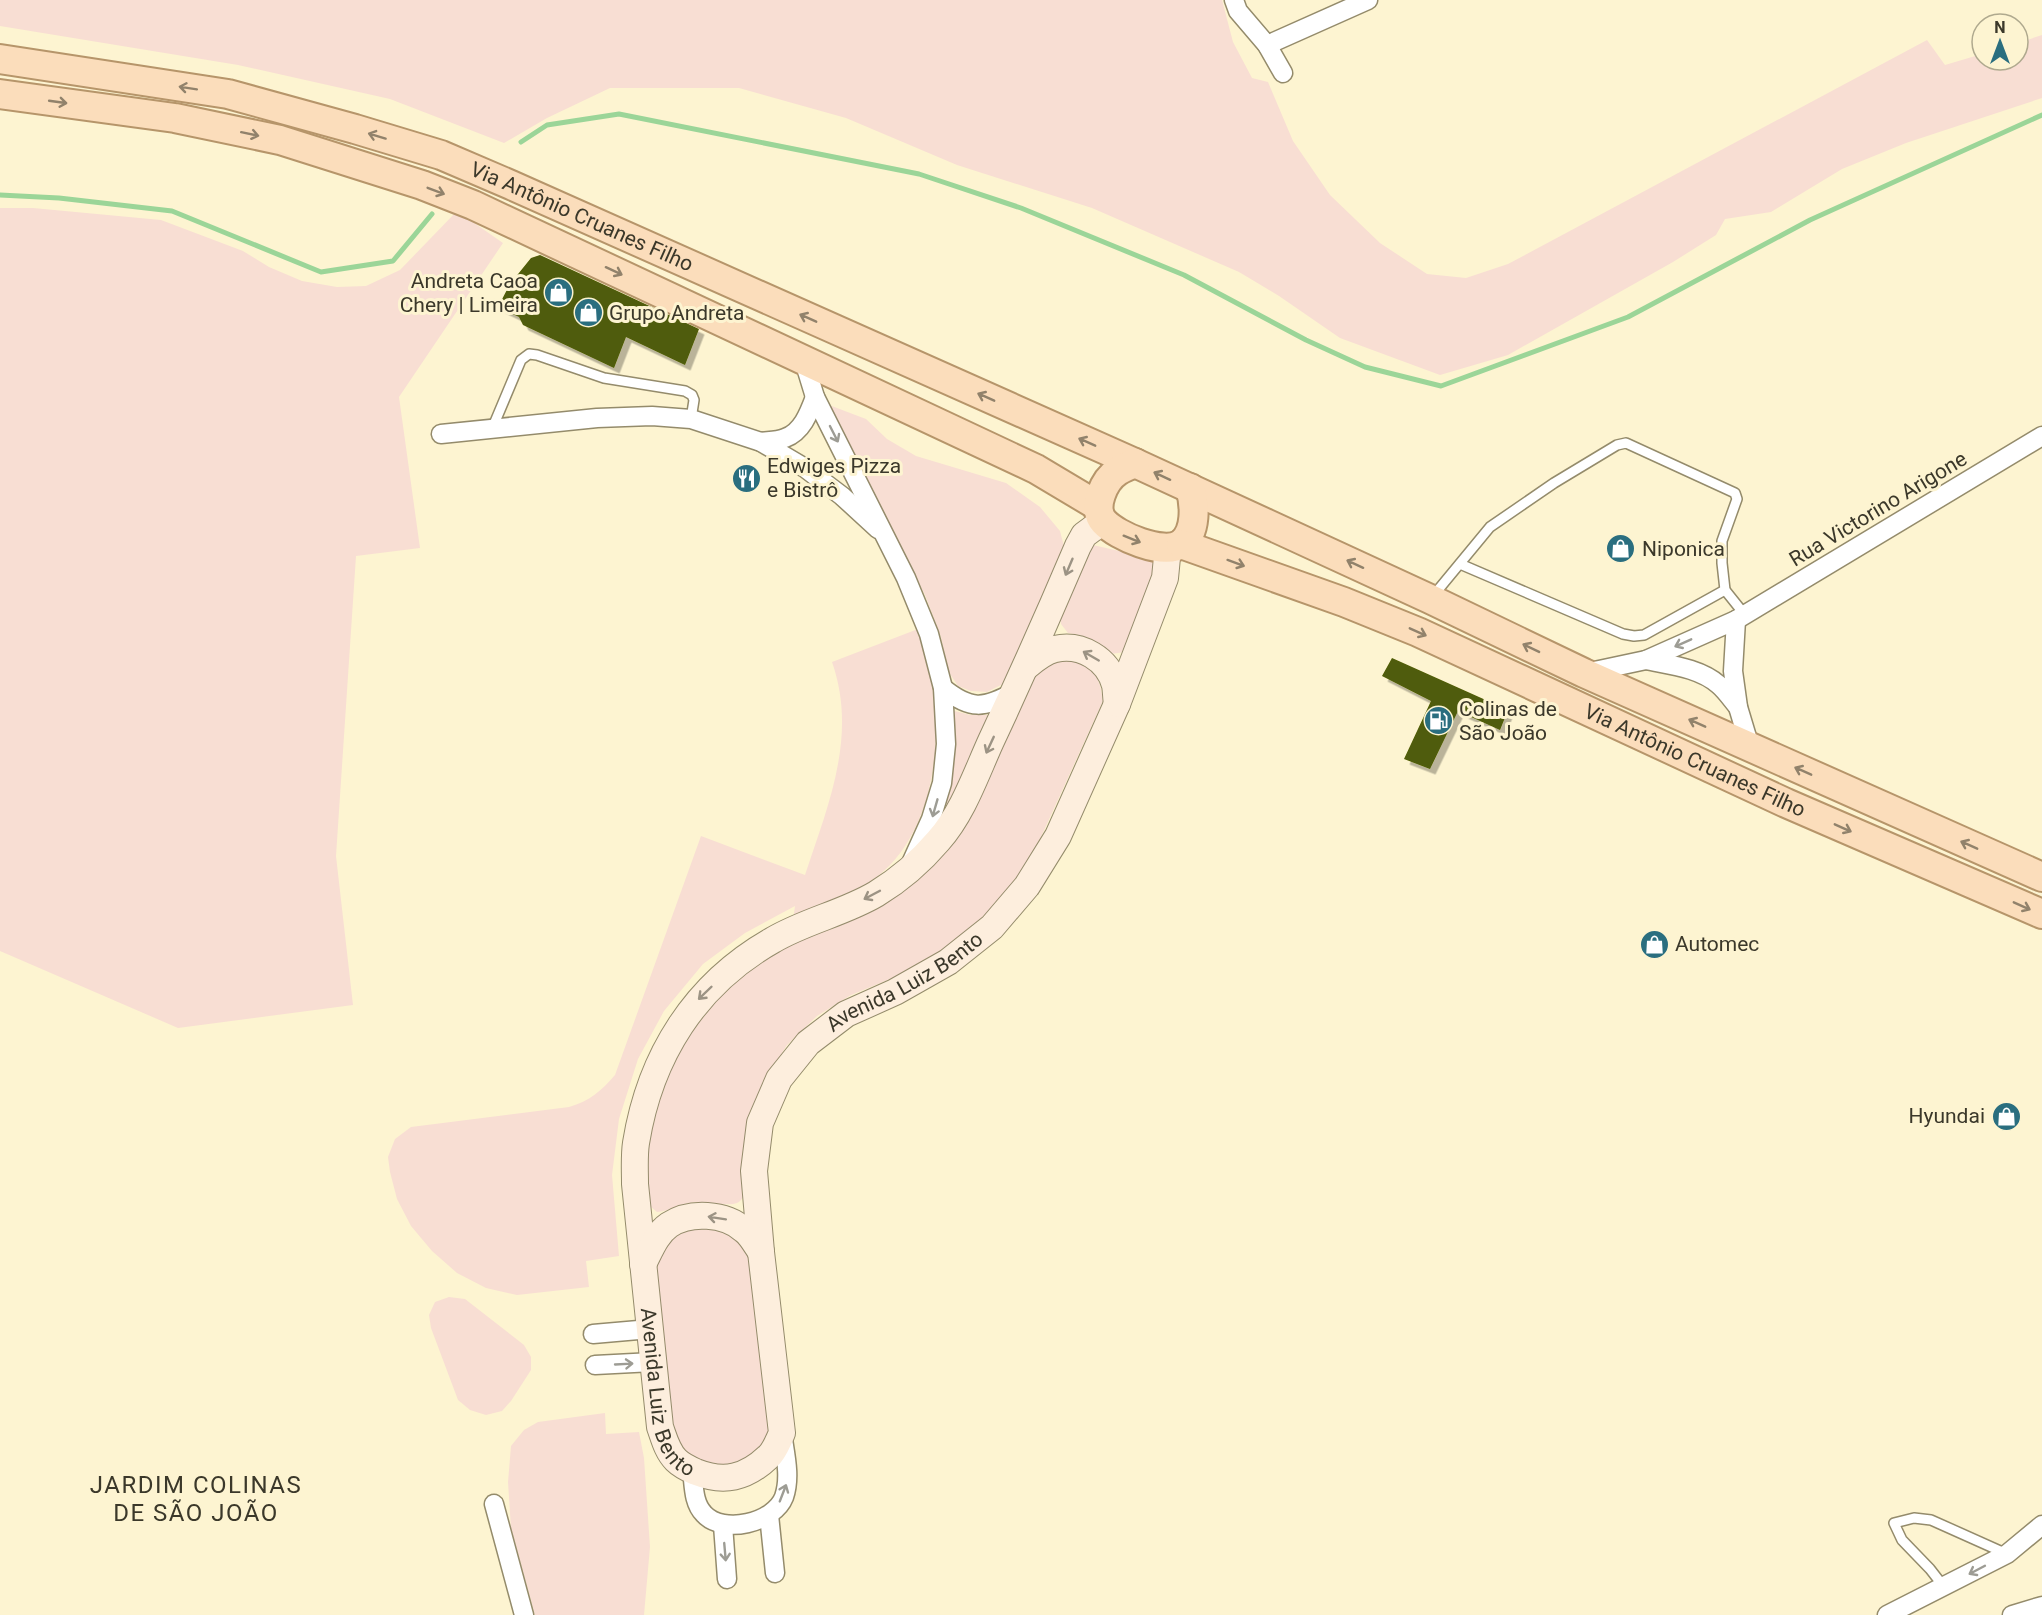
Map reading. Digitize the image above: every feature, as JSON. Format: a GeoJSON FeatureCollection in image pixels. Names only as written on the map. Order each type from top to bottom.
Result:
{"type":"FeatureCollection","features":[{"type":"Feature","properties":{"kind":"main road","name":"Via Antônio Cruanes Filho"},"geometry":{"type":"LineString","coordinates":[[0,59],[228,94],[441,155],[1135,463]]}},
{"type":"Feature","properties":{"kind":"main road","name":"Via Antônio Cruanes Filho"},"geometry":{"type":"LineString","coordinates":[[0,94],[175,118],[280,140],[422,185],[473,205],[1036,469],[1100,514]]}},
{"type":"Feature","properties":{"kind":"main road"},"geometry":{"type":"LineString","coordinates":[[1135,463],[1190,488],[1194,503],[1194,518],[1189,532],[1174,546],[1143,544],[1121,535],[1100,514],[1104,487],[1117,472],[1135,463]]}},
{"type":"Feature","properties":{"kind":"main road","name":"Via Antônio Cruanes Filho"},"geometry":{"type":"LineString","coordinates":[[1190,488],[1584,673],[2042,877]]}},
{"type":"Feature","properties":{"kind":"main road","name":"Via Antônio Cruanes Filho"},"geometry":{"type":"LineString","coordinates":[[1174,546],[1344,602],[1418,632],[1786,803],[2042,914]]}},
{"type":"Feature","properties":{"kind":"street"},"geometry":{"type":"LineString","coordinates":[[1234,0],[1238,11],[1267,45],[1283,73]]}},
{"type":"Feature","properties":{"kind":"street"},"geometry":{"type":"LineString","coordinates":[[1267,45],[1368,0]]}},
{"type":"Feature","properties":{"kind":"street"},"geometry":{"type":"LineString","coordinates":[[804,361],[815,397],[906,579],[929,634],[943,688],[946,744],[942,783],[931,819],[908,871]]}},
{"type":"Feature","properties":{"kind":"street"},"geometry":{"type":"LineString","coordinates":[[761,442],[785,438],[799,428],[807,417],[815,397]]}},
{"type":"Feature","properties":{"kind":"street"},"geometry":{"type":"LineString","coordinates":[[441,434],[597,418],[652,416],[691,419],[761,442],[805,468],[842,496],[886,537]]}},
{"type":"Feature","properties":{"kind":"street","name":"Rua Victorino Arigone"},"geometry":{"type":"LineString","coordinates":[[1584,673],[1646,660],[1741,617],[2042,436]]}},
{"type":"Feature","properties":{"kind":"street","name":"Avenida Luiz Bento"},"geometry":{"type":"LineString","coordinates":[[1100,514],[1078,546],[1027,666],[962,805],[939,840],[908,871],[875,894],[773,939],[732,967],[694,1004],[665,1051],[651,1083],[636,1145],[635,1184],[653,1362],[660,1427],[666,1445],[676,1460],[692,1470],[712,1478],[734,1478],[751,1471],[770,1456],[782,1433],[754,1171],[760,1123],[778,1080],[808,1043],[846,1014],[895,992],[948,962],[992,927],[1027,886],[1058,837],[1117,704],[1165,578],[1174,546]]}},
{"type":"Feature","properties":{"kind":"street"},"geometry":{"type":"LineString","coordinates":[[1741,617],[1733,670],[1738,707],[1750,747]]}},
{"type":"Feature","properties":{"kind":"street"},"geometry":{"type":"LineString","coordinates":[[1027,666],[1044,653],[1056,648],[1074,648],[1092,654],[1106,666],[1115,684],[1117,704]]}},
{"type":"Feature","properties":{"kind":"street"},"geometry":{"type":"LineString","coordinates":[[1646,660],[1701,674],[1719,684],[1738,707]]}},
{"type":"Feature","properties":{"kind":"street"},"geometry":{"type":"LineString","coordinates":[[943,688],[957,700],[976,706],[995,704],[1014,692]]}},
{"type":"Feature","properties":{"kind":"street"},"geometry":{"type":"LineString","coordinates":[[643,1264],[654,1242],[669,1225],[689,1217],[709,1216],[727,1219],[745,1230],[761,1252]]}},
{"type":"Feature","properties":{"kind":"street"},"geometry":{"type":"LineString","coordinates":[[593,1334],[650,1329]]}},
{"type":"Feature","properties":{"kind":"street"},"geometry":{"type":"LineString","coordinates":[[595,1365],[653,1362]]}},
{"type":"Feature","properties":{"kind":"street"},"geometry":{"type":"LineString","coordinates":[[692,1470],[695,1498],[704,1515],[723,1525],[747,1524],[769,1515],[783,1500],[788,1481],[782,1433]]}},
{"type":"Feature","properties":{"kind":"street"},"geometry":{"type":"LineString","coordinates":[[494,1504],[524,1615]]}},
{"type":"Feature","properties":{"kind":"street"},"geometry":{"type":"LineString","coordinates":[[769,1515],[775,1573]]}},
{"type":"Feature","properties":{"kind":"street"},"geometry":{"type":"LineString","coordinates":[[723,1525],[728,1579]]}},
{"type":"Feature","properties":{"kind":"street"},"geometry":{"type":"LineString","coordinates":[[1887,1615],[2007,1554],[2042,1525]]}},
{"type":"Feature","properties":{"kind":"street"},"geometry":{"type":"LineString","coordinates":[[2042,1537],[2042,1544]]}},
{"type":"Feature","properties":{"kind":"street"},"geometry":{"type":"LineString","coordinates":[[2012,1615],[2042,1606]]}},
{"type":"Feature","properties":{"kind":"lane"},"geometry":{"type":"LineString","coordinates":[[492,429],[522,360],[529,354],[604,378],[685,391],[692,395],[694,400],[691,419]]}},
{"type":"Feature","properties":{"kind":"lane"},"geometry":{"type":"LineString","coordinates":[[1430,599],[1490,527],[1617,445],[1626,443],[1735,494],[1737,499],[1722,541],[1722,563],[1725,590],[1741,617]]}},
{"type":"Feature","properties":{"kind":"lane"},"geometry":{"type":"LineString","coordinates":[[1460,564],[1623,634],[1634,636],[1644,635],[1725,590]]}},
{"type":"Feature","properties":{"kind":"lane"},"geometry":{"type":"LineString","coordinates":[[1944,1587],[1902,1540],[1894,1523],[1914,1518],[1931,1520],[2007,1554]]}},
{"type":"Feature","properties":{"kind":"shaded area"},"geometry":{"type":"Polygon","coordinates":[[[0,0],[1222,0],[1233,42],[1252,78],[1268,82],[1293,141],[1330,195],[1380,243],[1427,274],[1466,278],[1508,264],[1927,40],[1945,65],[1970,58],[1970,72],[2030,72],[2030,39],[2042,35],[2042,98],[1906,143],[1842,169],[1771,212],[1725,219],[1716,235],[1673,262],[1508,355],[1440,375],[1340,338],[1239,272],[1092,208],[957,165],[846,118],[739,88],[610,88],[547,118],[504,143],[390,99],[238,65],[0,26],[0,0]]]}},
{"type":"Feature","properties":{"kind":"shaded area"},"geometry":{"type":"Polygon","coordinates":[[[0,208],[33,208],[161,220],[243,251],[269,267],[302,281],[337,287],[366,286],[400,270],[457,211],[503,243],[399,397],[420,548],[356,556],[336,856],[353,1005],[178,1028],[0,951],[0,208]]]}},
{"type":"Feature","properties":{"kind":"shaded area"},"geometry":{"type":"Polygon","coordinates":[[[829,405],[866,419],[887,439],[916,456],[1006,483],[1040,507],[1060,531],[1066,554],[1005,683],[987,692],[971,691],[958,686],[948,671],[941,637],[925,595],[829,405]]]}},
{"type":"Feature","properties":{"kind":"shaded area"},"geometry":{"type":"Polygon","coordinates":[[[1093,545],[1167,562],[1125,652],[1111,654],[1091,639],[1068,633],[1061,624],[1060,615],[1093,545]]]}},
{"type":"Feature","properties":{"kind":"shaded area"},"geometry":{"type":"Polygon","coordinates":[[[918,629],[932,686],[936,727],[932,774],[919,820],[895,860],[878,876],[847,895],[793,920],[795,906],[745,933],[703,964],[664,1011],[638,1059],[619,1119],[612,1175],[619,1256],[586,1261],[589,1287],[517,1295],[486,1288],[457,1273],[432,1251],[411,1226],[397,1199],[388,1157],[395,1139],[411,1127],[569,1107],[595,1095],[605,1086],[615,1075],[701,836],[805,875],[831,796],[841,743],[842,717],[839,690],[832,662],[918,629]]]}},
{"type":"Feature","properties":{"kind":"shaded area"},"geometry":{"type":"Polygon","coordinates":[[[1057,659],[1077,661],[1090,668],[1099,681],[1103,701],[1041,837],[1018,877],[986,916],[947,948],[905,973],[851,995],[817,1016],[787,1045],[766,1079],[744,1197],[740,1201],[733,1204],[689,1203],[657,1212],[651,1207],[647,1197],[646,1167],[653,1121],[666,1078],[686,1040],[715,1002],[743,975],[781,949],[876,909],[916,881],[951,844],[1033,676],[1057,659]]]}},
{"type":"Feature","properties":{"kind":"shaded area"},"geometry":{"type":"Polygon","coordinates":[[[951,710],[970,715],[989,715],[945,812],[953,766],[951,710]]]}},
{"type":"Feature","properties":{"kind":"shaded area"},"geometry":{"type":"Polygon","coordinates":[[[709,1225],[736,1237],[753,1262],[769,1430],[761,1445],[751,1455],[741,1461],[719,1465],[697,1459],[687,1452],[678,1441],[672,1426],[654,1270],[659,1251],[668,1239],[687,1230],[709,1225]]]}},
{"type":"Feature","properties":{"kind":"shaded area"},"geometry":{"type":"Polygon","coordinates":[[[449,1297],[465,1299],[524,1345],[531,1357],[531,1370],[502,1411],[486,1415],[470,1410],[458,1400],[431,1328],[429,1315],[435,1302],[449,1297]]]}},
{"type":"Feature","properties":{"kind":"shaded area"},"geometry":{"type":"Polygon","coordinates":[[[605,1413],[606,1434],[639,1432],[644,1458],[650,1547],[644,1615],[535,1615],[511,1528],[508,1482],[511,1446],[524,1430],[538,1422],[605,1413]]]}},
{"type":"Feature","properties":{"kind":"building","name":"Grupo Andreta"},"geometry":{"type":"Polygon","coordinates":[[[540,255],[699,329],[685,365],[626,337],[614,368],[523,325],[519,317],[498,307],[510,284],[531,258],[540,255]]]}},
{"type":"Feature","properties":{"kind":"building","name":"Colinas de São João"},"geometry":{"type":"Polygon","coordinates":[[[1392,658],[1508,710],[1500,730],[1458,711],[1430,769],[1404,759],[1431,701],[1382,676],[1392,658]]]}},
{"type":"Feature","properties":{"kind":"waterway"},"geometry":{"type":"LineString","coordinates":[[521,142],[547,125],[619,114],[919,174],[1021,208],[1184,275],[1306,340],[1365,367],[1441,386],[1628,317],[1810,220],[2042,115]]}},
{"type":"Feature","properties":{"kind":"waterway"},"geometry":{"type":"LineString","coordinates":[[0,195],[59,198],[172,211],[321,272],[393,261],[432,214]]}},
{"type":"Feature","properties":{"kind":"place","name":"Andreta Caoa Chery | Limeira"},"geometry":{"type":"Point","coordinates":[559,293]}},
{"type":"Feature","properties":{"kind":"place","name":"Grupo Andreta"},"geometry":{"type":"Point","coordinates":[588,313]}},
{"type":"Feature","properties":{"kind":"place","name":"Edwiges Pizza e Bistrô"},"geometry":{"type":"Point","coordinates":[746,478]}},
{"type":"Feature","properties":{"kind":"place","name":"Niponica"},"geometry":{"type":"Point","coordinates":[1621,549]}},
{"type":"Feature","properties":{"kind":"place","name":"Colinas de São João"},"geometry":{"type":"Point","coordinates":[1438,721]}},
{"type":"Feature","properties":{"kind":"place","name":"Automec"},"geometry":{"type":"Point","coordinates":[1654,944]}},
{"type":"Feature","properties":{"kind":"place","name":"Hyundai"},"geometry":{"type":"Point","coordinates":[2006,1116]}},
{"type":"Feature","properties":{"kind":"district","name":"JARDIM COLINAS DE SÃO JOÃO"},"geometry":{"type":"Point","coordinates":[196,1499]}}]}
